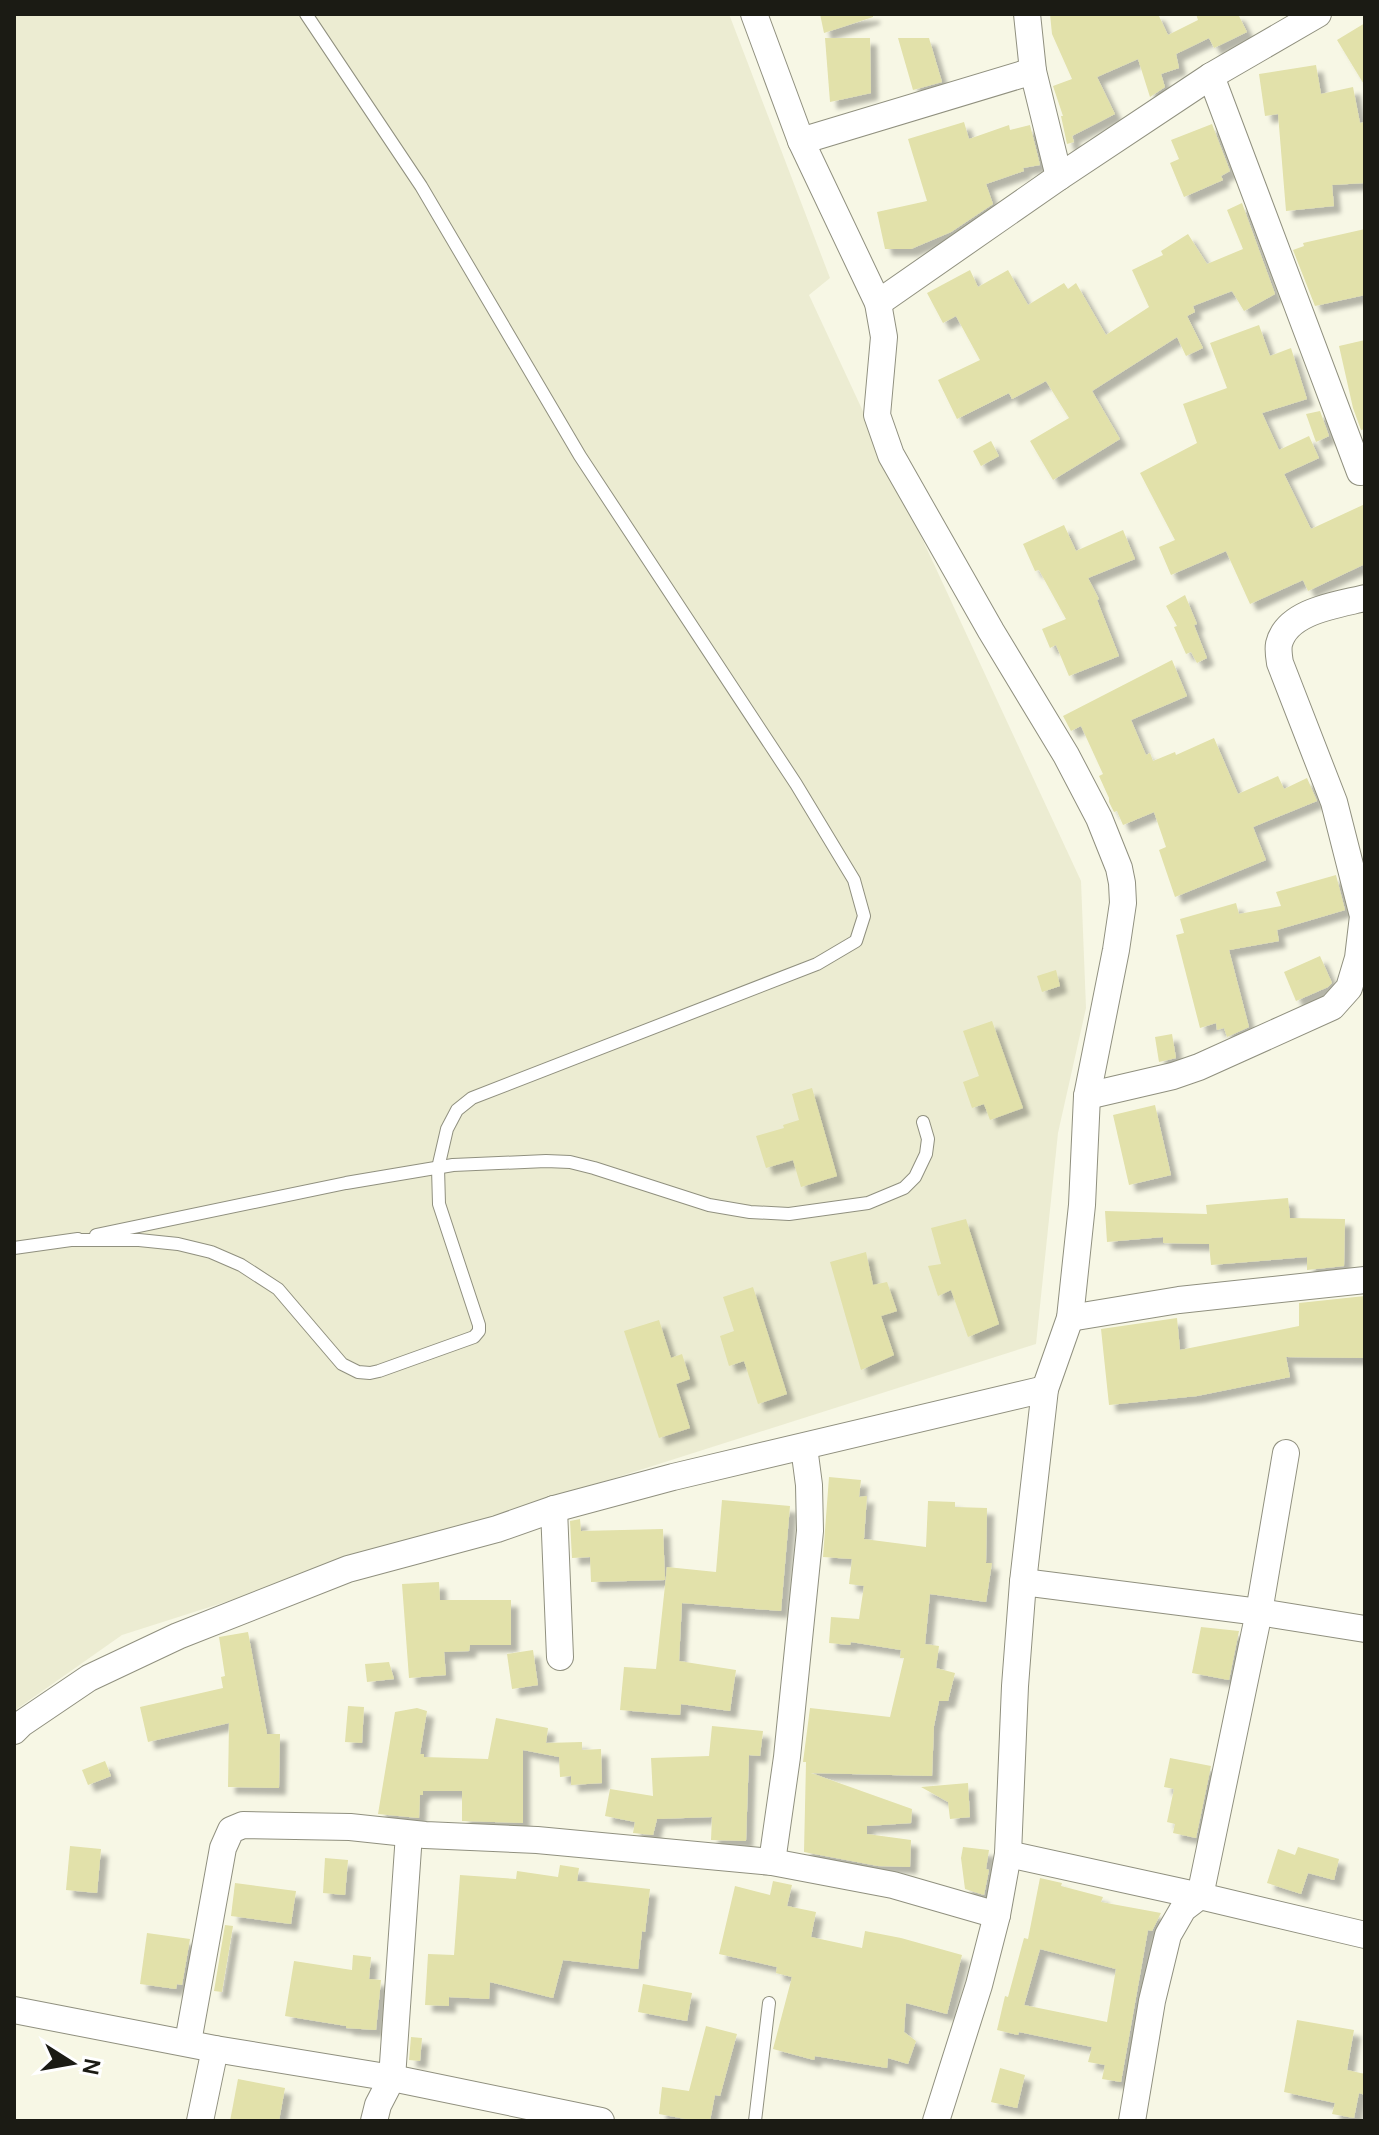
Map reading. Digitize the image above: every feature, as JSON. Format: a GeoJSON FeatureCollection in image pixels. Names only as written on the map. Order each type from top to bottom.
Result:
{"type":"FeatureCollection","features":[{"type":"Feature","properties":{"kind":"street"},"geometry":{"type":"LineString","coordinates":[[754,14],[801,141],[878,303],[884,337],[877,415],[891,455],[1066,755],[1099,818],[1122,883],[1123,903],[1087,1096],[1082,1205],[1070,1318],[1045,1389],[1023,1582],[1008,1854],[997,1915],[979,1985],[936,2121]]}},
{"type":"Feature","properties":{"kind":"street"},"geometry":{"type":"LineString","coordinates":[[1027,14],[1033,71],[1059,177]]}},
{"type":"Feature","properties":{"kind":"street"},"geometry":{"type":"LineString","coordinates":[[878,303],[1211,76],[1318,14]]}},
{"type":"Feature","properties":{"kind":"street"},"geometry":{"type":"LineString","coordinates":[[801,141],[1033,71]]}},
{"type":"Feature","properties":{"kind":"street"},"geometry":{"type":"LineString","coordinates":[[1211,76],[1360,472]]}},
{"type":"Feature","properties":{"kind":"street"},"geometry":{"type":"LineString","coordinates":[[1087,1096],[1199,1067],[1332,1007],[1349,988],[1358,958],[1363,916],[1334,802],[1280,663],[1278,645],[1286,628],[1312,611],[1365,598]]}},
{"type":"Feature","properties":{"kind":"street"},"geometry":{"type":"LineString","coordinates":[[1070,1318],[1179,1300],[1365,1280]]}},
{"type":"Feature","properties":{"kind":"street"},"geometry":{"type":"LineString","coordinates":[[14,1731],[89,1678],[178,1636],[348,1569],[673,1477],[1045,1389]]}},
{"type":"Feature","properties":{"kind":"street"},"geometry":{"type":"LineString","coordinates":[[772,1862],[787,1757],[810,1531],[804,1447]]}},
{"type":"Feature","properties":{"kind":"street"},"geometry":{"type":"LineString","coordinates":[[1132,2121],[1152,2001],[1168,1935],[1183,1909],[1200,1896],[1259,1612],[1286,1453]]}},
{"type":"Feature","properties":{"kind":"street"},"geometry":{"type":"LineString","coordinates":[[554,1509],[560,1657]]}},
{"type":"Feature","properties":{"kind":"street"},"geometry":{"type":"LineString","coordinates":[[1023,1582],[1259,1612],[1365,1629]]}},
{"type":"Feature","properties":{"kind":"street"},"geometry":{"type":"LineString","coordinates":[[188,2042],[223,1848],[231,1830],[243,1825],[335,1827],[537,1840],[772,1862],[893,1885],[997,1915]]}},
{"type":"Feature","properties":{"kind":"street"},"geometry":{"type":"LineString","coordinates":[[374,2121],[378,2105],[392,2078],[409,1834]]}},
{"type":"Feature","properties":{"kind":"street"},"geometry":{"type":"LineString","coordinates":[[1008,1854],[1365,1935]]}},
{"type":"Feature","properties":{"kind":"street"},"geometry":{"type":"LineString","coordinates":[[14,2010],[215,2049],[392,2078],[534,2115],[601,2121]]}},
{"type":"Feature","properties":{"kind":"street"},"geometry":{"type":"LineString","coordinates":[[200,2121],[215,2049]]}},
{"type":"Feature","properties":{"kind":"lane"},"geometry":{"type":"LineString","coordinates":[[73,1240],[139,1240],[178,1244],[211,1252],[241,1265],[278,1289],[342,1364],[358,1372],[370,1373],[474,1337],[479,1331],[476,1313],[439,1204],[438,1168],[447,1129],[457,1110],[472,1098],[817,964],[856,941],[864,916],[854,880],[796,784],[580,456],[421,186],[306,14]]}},
{"type":"Feature","properties":{"kind":"lane"},"geometry":{"type":"LineString","coordinates":[[14,1248],[73,1240],[330,1186],[453,1165],[570,1162],[709,1205],[789,1214],[868,1203],[904,1188],[915,1177],[926,1154],[928,1139],[923,1122]]}},
{"type":"Feature","properties":{"kind":"lane"},"geometry":{"type":"LineString","coordinates":[[755,2121],[769,2003]]}},
{"type":"Feature","properties":{"kind":"shaded area"},"geometry":{"type":"Polygon","coordinates":[[[14,14],[729,14],[830,278],[809,295],[1081,881],[1086,1008],[1058,1133],[1036,1344],[122,1635],[14,1711],[14,14]]]}},
{"type":"Feature","properties":{"kind":"building"},"geometry":{"type":"Polygon","coordinates":[[[820,14],[873,14],[873,17],[824,33],[820,14]]]}},
{"type":"Feature","properties":{"kind":"building"},"geometry":{"type":"Polygon","coordinates":[[[1050,14],[1158,14],[1168,35],[1198,20],[1196,14],[1238,14],[1247,32],[1214,48],[1209,38],[1176,54],[1179,68],[1161,74],[1165,87],[1150,97],[1138,59],[1097,77],[1115,114],[1072,136],[1074,142],[1067,144],[1063,116],[1053,86],[1072,79],[1052,34],[1050,14]]]}},
{"type":"Feature","properties":{"kind":"building"},"geometry":{"type":"Polygon","coordinates":[[[1365,23],[1365,86],[1337,40],[1365,23]]]}},
{"type":"Feature","properties":{"kind":"building"},"geometry":{"type":"Polygon","coordinates":[[[825,38],[870,38],[871,93],[830,102],[825,38]]]}},
{"type":"Feature","properties":{"kind":"building"},"geometry":{"type":"Polygon","coordinates":[[[898,38],[929,38],[942,82],[913,90],[898,38]]]}},
{"type":"Feature","properties":{"kind":"building"},"geometry":{"type":"Polygon","coordinates":[[[1316,65],[1321,94],[1353,87],[1360,123],[1365,122],[1365,183],[1332,185],[1334,206],[1286,211],[1278,114],[1265,116],[1259,74],[1316,65]]]}},
{"type":"Feature","properties":{"kind":"building"},"geometry":{"type":"Polygon","coordinates":[[[964,122],[969,139],[1009,125],[1010,130],[1030,125],[1040,165],[1023,168],[1024,171],[986,184],[993,204],[951,232],[911,249],[885,249],[877,212],[927,201],[908,139],[964,122]]]}},
{"type":"Feature","properties":{"kind":"building"},"geometry":{"type":"Polygon","coordinates":[[[1212,124],[1230,171],[1221,176],[1223,180],[1184,197],[1170,163],[1179,159],[1171,140],[1212,124]]]}},
{"type":"Feature","properties":{"kind":"building"},"geometry":{"type":"Polygon","coordinates":[[[1242,203],[1275,294],[1244,311],[1232,291],[1193,306],[1195,312],[1187,316],[1203,348],[1186,356],[1177,337],[1092,391],[1120,439],[1053,480],[1030,441],[1069,418],[1046,381],[1012,399],[1009,393],[957,419],[938,380],[980,360],[956,316],[943,323],[927,293],[970,270],[978,287],[1008,270],[1028,305],[1064,283],[1068,289],[1076,283],[1106,335],[1149,307],[1132,270],[1163,255],[1161,251],[1188,234],[1207,264],[1243,249],[1227,210],[1242,203]]]}},
{"type":"Feature","properties":{"kind":"building"},"geometry":{"type":"Polygon","coordinates":[[[1365,229],[1365,295],[1315,306],[1293,250],[1304,246],[1303,243],[1365,229]]]}},
{"type":"Feature","properties":{"kind":"building"},"geometry":{"type":"Polygon","coordinates":[[[1259,325],[1270,356],[1291,348],[1307,399],[1262,413],[1279,450],[1309,436],[1319,458],[1284,474],[1311,529],[1365,504],[1365,564],[1308,591],[1303,580],[1250,604],[1226,551],[1171,575],[1159,547],[1175,540],[1140,473],[1197,443],[1183,404],[1227,388],[1210,343],[1259,325]]]}},
{"type":"Feature","properties":{"kind":"building"},"geometry":{"type":"Polygon","coordinates":[[[1365,340],[1365,429],[1361,430],[1339,346],[1365,340]]]}},
{"type":"Feature","properties":{"kind":"building"},"geometry":{"type":"Polygon","coordinates":[[[1320,411],[1329,436],[1316,442],[1306,414],[1320,411]]]}},
{"type":"Feature","properties":{"kind":"building"},"geometry":{"type":"Polygon","coordinates":[[[991,441],[999,456],[981,466],[973,451],[991,441]]]}},
{"type":"Feature","properties":{"kind":"building"},"geometry":{"type":"Polygon","coordinates":[[[1064,525],[1076,551],[1123,530],[1135,559],[1088,578],[1099,599],[1119,656],[1069,676],[1056,645],[1050,648],[1042,629],[1066,619],[1039,570],[1035,571],[1023,544],[1064,525]]]}},
{"type":"Feature","properties":{"kind":"building"},"geometry":{"type":"Polygon","coordinates":[[[1185,595],[1207,658],[1197,663],[1191,652],[1186,654],[1174,627],[1177,626],[1166,606],[1185,595]]]}},
{"type":"Feature","properties":{"kind":"building"},"geometry":{"type":"Polygon","coordinates":[[[1172,660],[1187,696],[1131,720],[1146,755],[1150,753],[1153,761],[1175,752],[1176,755],[1214,738],[1238,794],[1278,776],[1284,789],[1307,778],[1317,801],[1253,827],[1266,860],[1175,897],[1159,850],[1166,847],[1154,812],[1123,825],[1109,802],[1099,776],[1103,774],[1081,726],[1071,731],[1063,716],[1172,660]]]}},
{"type":"Feature","properties":{"kind":"building"},"geometry":{"type":"Polygon","coordinates":[[[1336,875],[1345,910],[1277,930],[1279,941],[1229,950],[1249,1027],[1227,1037],[1224,1028],[1217,1030],[1216,1023],[1200,1028],[1176,935],[1184,933],[1180,919],[1236,903],[1239,914],[1281,906],[1276,892],[1336,875]]]}},
{"type":"Feature","properties":{"kind":"building"},"geometry":{"type":"Polygon","coordinates":[[[1320,956],[1332,983],[1296,1001],[1284,972],[1320,956]]]}},
{"type":"Feature","properties":{"kind":"building"},"geometry":{"type":"Polygon","coordinates":[[[1056,970],[1060,986],[1042,992],[1037,976],[1056,970]]]}},
{"type":"Feature","properties":{"kind":"building"},"geometry":{"type":"Polygon","coordinates":[[[992,1021],[1023,1108],[990,1120],[984,1104],[972,1108],[963,1082],[979,1076],[963,1031],[992,1021]]]}},
{"type":"Feature","properties":{"kind":"building"},"geometry":{"type":"Polygon","coordinates":[[[1172,1034],[1176,1058],[1159,1062],[1155,1037],[1172,1034]]]}},
{"type":"Feature","properties":{"kind":"building"},"geometry":{"type":"Polygon","coordinates":[[[812,1088],[837,1176],[801,1187],[793,1160],[766,1168],[756,1136],[799,1120],[792,1094],[812,1088]]]}},
{"type":"Feature","properties":{"kind":"building"},"geometry":{"type":"Polygon","coordinates":[[[1155,1105],[1171,1175],[1129,1185],[1113,1115],[1155,1105]]]}},
{"type":"Feature","properties":{"kind":"building"},"geometry":{"type":"Polygon","coordinates":[[[1288,1198],[1290,1218],[1345,1219],[1344,1266],[1307,1270],[1307,1257],[1211,1265],[1209,1244],[1163,1243],[1163,1237],[1107,1242],[1105,1211],[1207,1214],[1206,1205],[1288,1198]]]}},
{"type":"Feature","properties":{"kind":"building"},"geometry":{"type":"Polygon","coordinates":[[[966,1219],[999,1324],[968,1337],[951,1290],[938,1296],[928,1266],[941,1264],[931,1228],[966,1219]]]}},
{"type":"Feature","properties":{"kind":"building"},"geometry":{"type":"Polygon","coordinates":[[[866,1252],[873,1285],[887,1282],[897,1311],[881,1316],[894,1355],[861,1370],[830,1262],[866,1252]]]}},
{"type":"Feature","properties":{"kind":"building"},"geometry":{"type":"Polygon","coordinates":[[[753,1287],[787,1394],[758,1404],[744,1361],[729,1366],[720,1336],[734,1331],[723,1297],[753,1287]]]}},
{"type":"Feature","properties":{"kind":"building"},"geometry":{"type":"Polygon","coordinates":[[[1365,1296],[1365,1358],[1286,1357],[1290,1377],[1197,1396],[1109,1405],[1101,1329],[1177,1318],[1180,1350],[1299,1326],[1299,1303],[1365,1296]]]}},
{"type":"Feature","properties":{"kind":"building"},"geometry":{"type":"Polygon","coordinates":[[[659,1320],[671,1358],[682,1354],[690,1379],[676,1384],[690,1428],[659,1438],[624,1331],[659,1320]]]}},
{"type":"Feature","properties":{"kind":"building"},"geometry":{"type":"Polygon","coordinates":[[[829,1477],[861,1480],[859,1497],[867,1496],[864,1539],[926,1547],[928,1501],[955,1502],[955,1507],[987,1508],[986,1563],[992,1563],[986,1602],[930,1594],[925,1644],[939,1646],[936,1668],[955,1673],[948,1701],[939,1701],[934,1726],[932,1776],[811,1773],[912,1809],[911,1823],[867,1826],[867,1834],[911,1840],[910,1867],[878,1866],[804,1852],[806,1762],[803,1762],[810,1708],[890,1717],[904,1658],[900,1658],[901,1650],[851,1642],[850,1645],[829,1643],[831,1617],[859,1619],[864,1586],[849,1584],[852,1559],[823,1557],[829,1477]]]}},
{"type":"Feature","properties":{"kind":"building"},"geometry":{"type":"Polygon","coordinates":[[[722,1500],[790,1506],[781,1611],[682,1603],[679,1661],[736,1670],[730,1711],[681,1704],[680,1715],[620,1710],[624,1667],[656,1669],[667,1567],[716,1572],[722,1500]]]}},
{"type":"Feature","properties":{"kind":"building"},"geometry":{"type":"Polygon","coordinates":[[[580,1519],[581,1531],[663,1529],[665,1580],[591,1582],[590,1557],[572,1558],[570,1521],[580,1519]]]}},
{"type":"Feature","properties":{"kind":"building"},"geometry":{"type":"Polygon","coordinates":[[[439,1582],[440,1600],[511,1600],[511,1645],[470,1645],[469,1651],[444,1652],[446,1675],[409,1678],[402,1584],[439,1582]]]}},
{"type":"Feature","properties":{"kind":"building"},"geometry":{"type":"Polygon","coordinates":[[[1201,1627],[1239,1631],[1229,1680],[1192,1673],[1201,1627]]]}},
{"type":"Feature","properties":{"kind":"building"},"geometry":{"type":"Polygon","coordinates":[[[248,1632],[267,1734],[280,1734],[279,1788],[228,1787],[229,1723],[148,1742],[140,1707],[223,1688],[221,1677],[225,1676],[219,1637],[248,1632]]]}},
{"type":"Feature","properties":{"kind":"building"},"geometry":{"type":"Polygon","coordinates":[[[533,1650],[538,1685],[512,1689],[507,1654],[533,1650]]]}},
{"type":"Feature","properties":{"kind":"building"},"geometry":{"type":"Polygon","coordinates":[[[389,1662],[394,1679],[367,1682],[365,1664],[389,1662]]]}},
{"type":"Feature","properties":{"kind":"building"},"geometry":{"type":"Polygon","coordinates":[[[348,1706],[364,1707],[362,1743],[345,1742],[348,1706]]]}},
{"type":"Feature","properties":{"kind":"building"},"geometry":{"type":"Polygon","coordinates":[[[417,1708],[427,1711],[420,1754],[424,1757],[488,1759],[496,1718],[548,1728],[546,1743],[582,1742],[582,1750],[601,1749],[602,1783],[571,1785],[571,1776],[560,1777],[559,1757],[523,1750],[523,1823],[462,1821],[462,1791],[423,1791],[419,1818],[378,1814],[395,1712],[417,1708]]]}},
{"type":"Feature","properties":{"kind":"building"},"geometry":{"type":"Polygon","coordinates":[[[712,1726],[763,1731],[760,1756],[749,1755],[746,1841],[711,1840],[712,1817],[657,1819],[653,1835],[633,1833],[635,1822],[605,1816],[610,1789],[653,1796],[651,1758],[709,1756],[712,1726]]]}},
{"type":"Feature","properties":{"kind":"building"},"geometry":{"type":"Polygon","coordinates":[[[1170,1758],[1211,1766],[1196,1838],[1173,1833],[1175,1824],[1167,1822],[1174,1789],[1164,1787],[1170,1758]]]}},
{"type":"Feature","properties":{"kind":"building"},"geometry":{"type":"Polygon","coordinates":[[[105,1761],[111,1776],[88,1785],[82,1770],[105,1761]]]}},
{"type":"Feature","properties":{"kind":"building"},"geometry":{"type":"Polygon","coordinates":[[[968,1783],[970,1817],[950,1819],[948,1802],[921,1787],[968,1783]]]}},
{"type":"Feature","properties":{"kind":"building"},"geometry":{"type":"Polygon","coordinates":[[[70,1846],[101,1849],[97,1893],[66,1890],[70,1846]]]}},
{"type":"Feature","properties":{"kind":"building"},"geometry":{"type":"Polygon","coordinates":[[[963,1847],[989,1850],[984,1895],[965,1889],[961,1858],[963,1847]]]}},
{"type":"Feature","properties":{"kind":"building"},"geometry":{"type":"Polygon","coordinates":[[[1298,1847],[1339,1859],[1334,1880],[1308,1873],[1301,1894],[1267,1883],[1278,1849],[1295,1855],[1298,1847]]]}},
{"type":"Feature","properties":{"kind":"building"},"geometry":{"type":"Polygon","coordinates":[[[325,1858],[348,1860],[345,1895],[323,1893],[325,1858]]]}},
{"type":"Feature","properties":{"kind":"building"},"geometry":{"type":"Polygon","coordinates":[[[560,1865],[579,1868],[577,1881],[650,1889],[638,1969],[563,1960],[553,1998],[490,1982],[489,1999],[449,1997],[449,2006],[425,2005],[428,1954],[454,1955],[460,1875],[516,1879],[517,1871],[558,1877],[560,1865]]]}},
{"type":"Feature","properties":{"kind":"building"},"geometry":{"type":"Polygon","coordinates":[[[1040,1878],[1103,1897],[1101,1902],[1161,1913],[1152,1931],[1148,1930],[1121,2082],[1102,2079],[1105,2065],[1088,2062],[1092,2047],[997,2030],[1024,1938],[1028,1939],[1040,1878]],[[1040,1949],[1024,2005],[1107,2022],[1116,1969],[1040,1949]]]}},
{"type":"Feature","properties":{"kind":"building"},"geometry":{"type":"Polygon","coordinates":[[[773,1881],[792,1885],[787,1906],[816,1912],[811,1937],[862,1948],[865,1931],[962,1955],[947,2014],[906,2003],[904,2032],[916,2041],[908,2064],[888,2058],[887,2068],[815,2056],[814,2060],[773,2049],[792,1977],[776,1973],[777,1967],[719,1954],[735,1886],[770,1895],[773,1881]]]}},
{"type":"Feature","properties":{"kind":"building"},"geometry":{"type":"Polygon","coordinates":[[[235,1883],[296,1891],[291,1924],[231,1916],[235,1883]]]}},
{"type":"Feature","properties":{"kind":"building"},"geometry":{"type":"Polygon","coordinates":[[[225,1925],[233,1926],[222,1992],[214,1991],[225,1925]]]}},
{"type":"Feature","properties":{"kind":"building"},"geometry":{"type":"Polygon","coordinates":[[[147,1933],[190,1939],[182,1985],[177,1984],[176,1989],[140,1984],[147,1933]]]}},
{"type":"Feature","properties":{"kind":"building"},"geometry":{"type":"Polygon","coordinates":[[[353,1955],[371,1957],[369,1979],[381,1980],[376,2030],[346,2028],[285,2016],[294,1961],[352,1970],[353,1955]]]}},
{"type":"Feature","properties":{"kind":"building"},"geometry":{"type":"Polygon","coordinates":[[[643,1984],[692,1993],[687,2021],[638,2012],[643,1984]]]}},
{"type":"Feature","properties":{"kind":"building"},"geometry":{"type":"Polygon","coordinates":[[[1297,2020],[1354,2030],[1347,2070],[1365,2074],[1365,2095],[1359,2093],[1354,2118],[1332,2114],[1335,2103],[1284,2092],[1297,2020]]]}},
{"type":"Feature","properties":{"kind":"building"},"geometry":{"type":"Polygon","coordinates":[[[706,2026],[737,2034],[720,2096],[715,2095],[710,2121],[659,2114],[662,2087],[689,2091],[706,2026]]]}},
{"type":"Feature","properties":{"kind":"building"},"geometry":{"type":"Polygon","coordinates":[[[411,2037],[422,2038],[420,2061],[409,2060],[411,2037]]]}},
{"type":"Feature","properties":{"kind":"building"},"geometry":{"type":"Polygon","coordinates":[[[1000,2068],[1025,2075],[1017,2108],[991,2102],[1000,2068]]]}},
{"type":"Feature","properties":{"kind":"building"},"geometry":{"type":"Polygon","coordinates":[[[238,2079],[285,2088],[279,2121],[230,2121],[238,2079]]]}}]}
